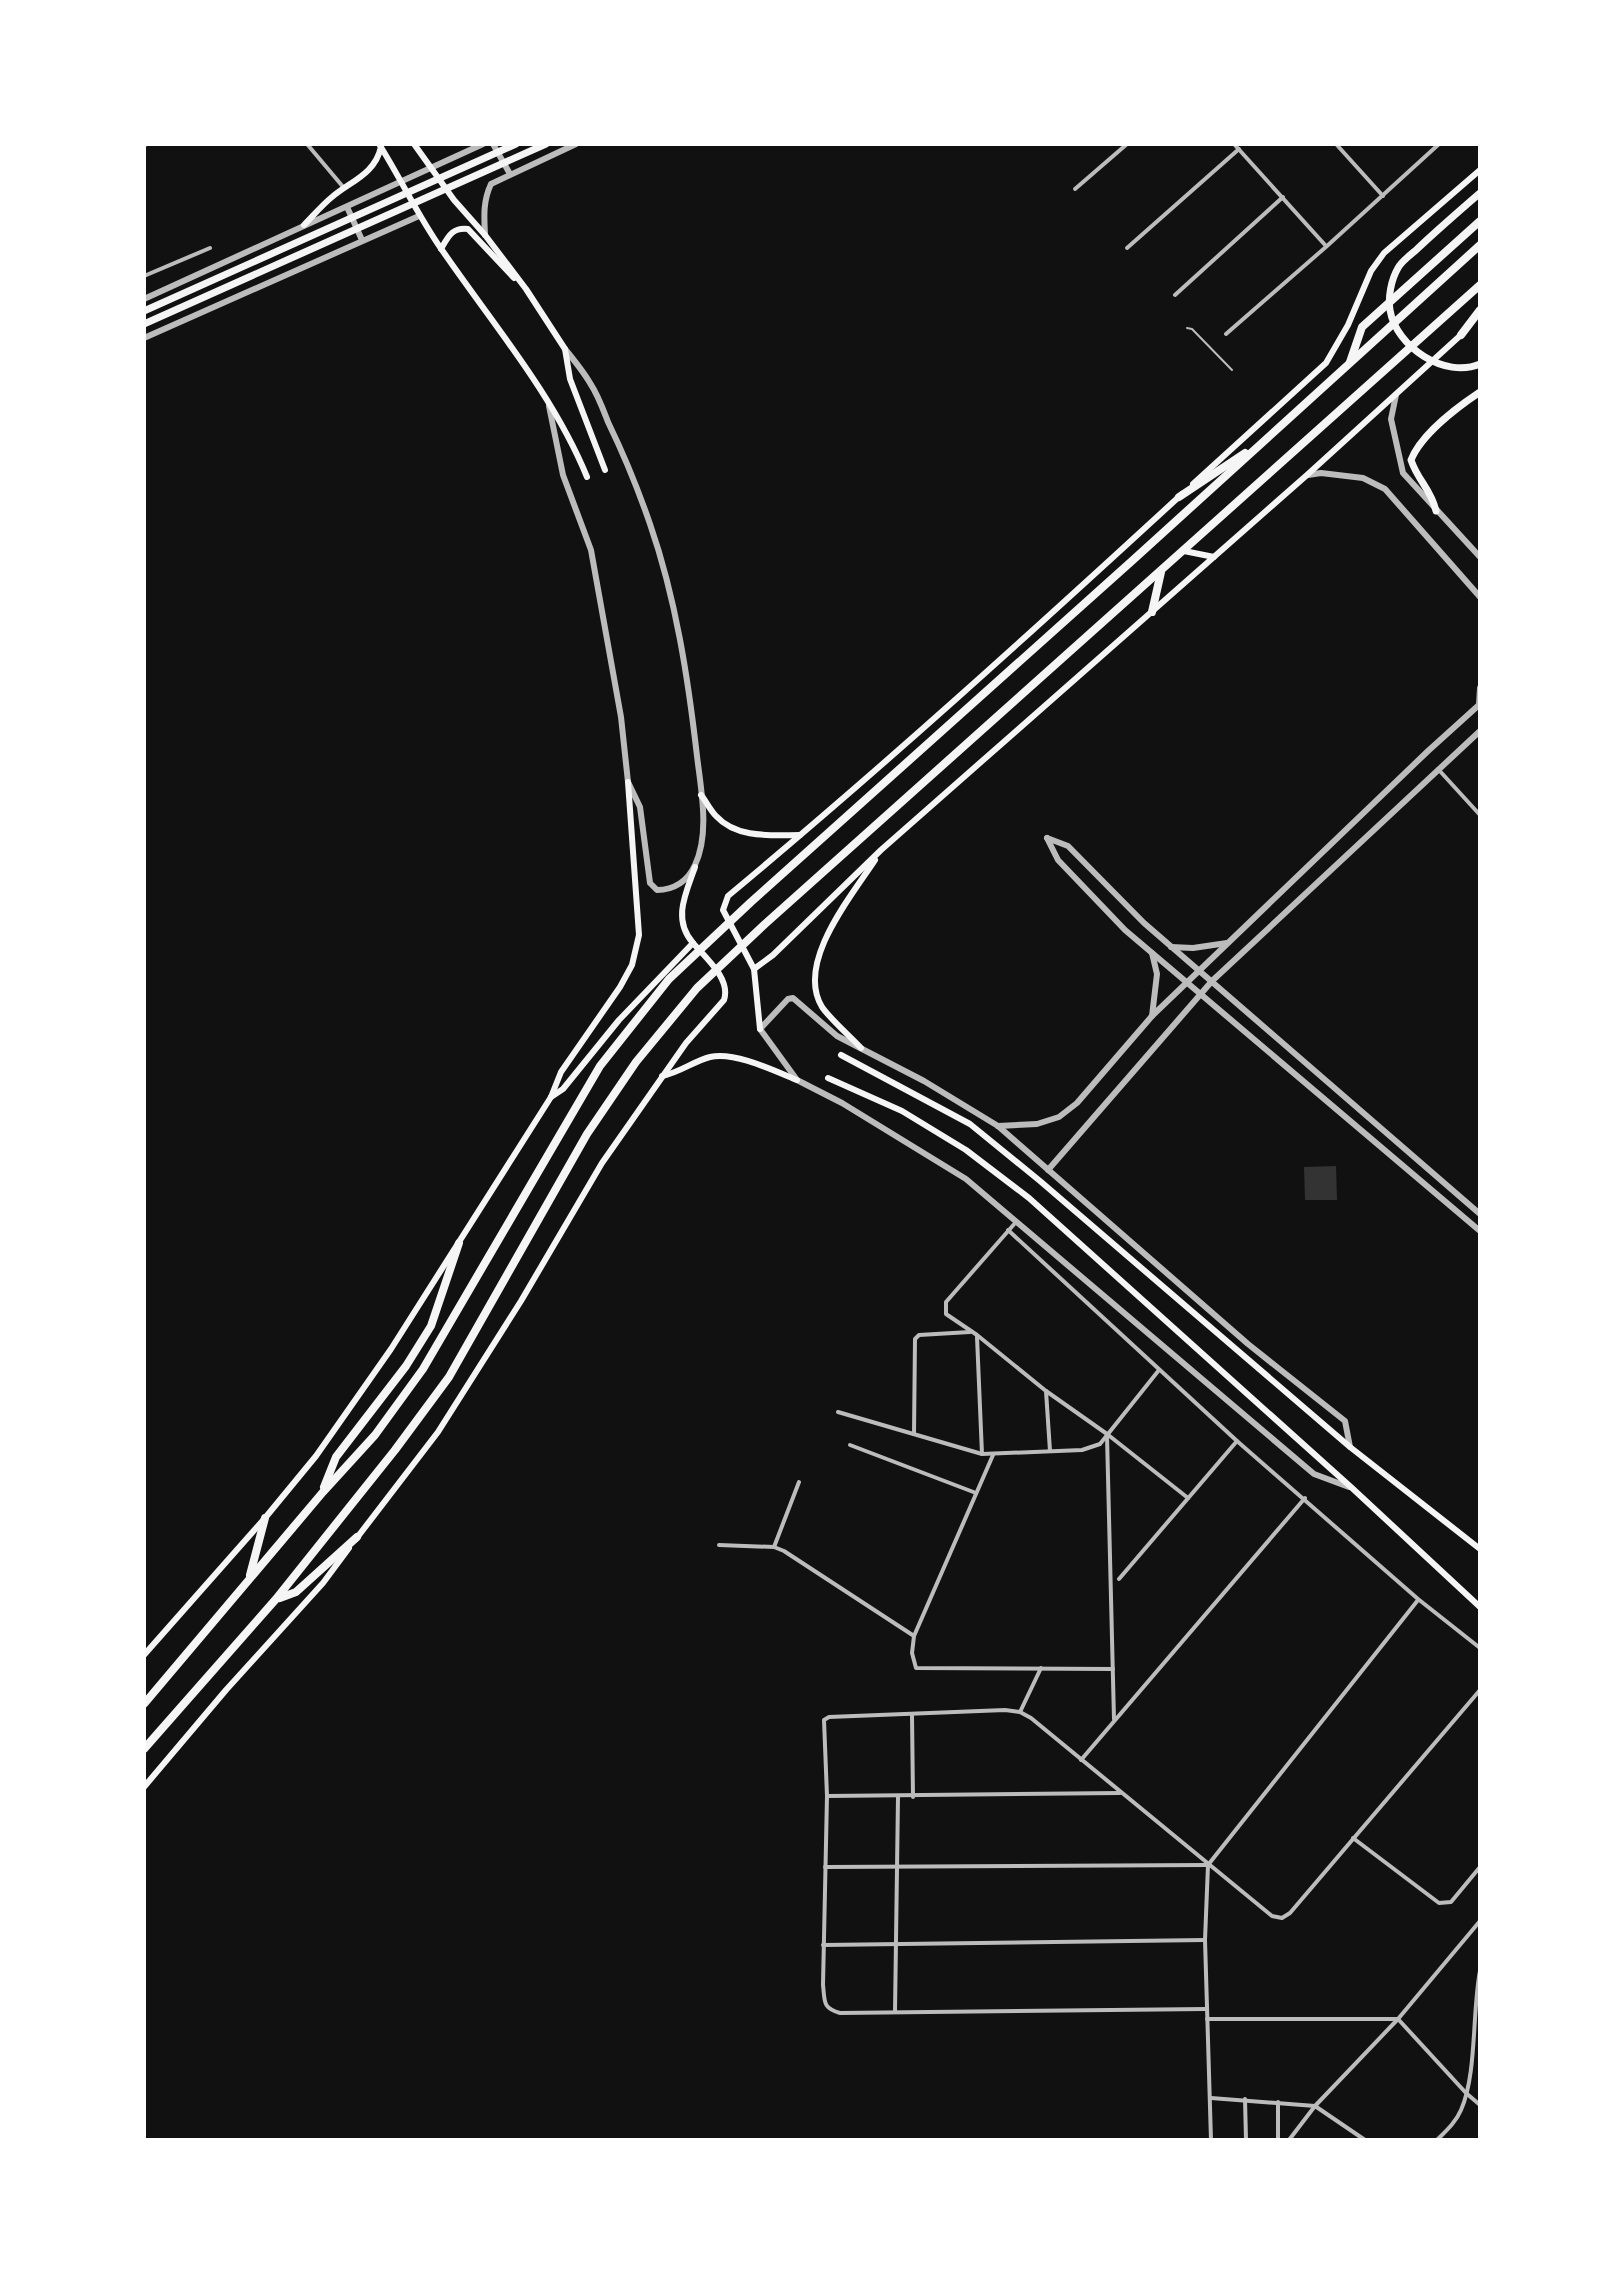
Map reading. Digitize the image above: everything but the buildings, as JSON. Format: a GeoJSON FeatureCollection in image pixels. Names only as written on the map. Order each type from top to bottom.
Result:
{"type":"FeatureCollection","features":[{"type":"Feature","properties":{"kind":"highway"},"geometry":{"type":"LineString","coordinates":[[1350,363],[1362,327],[1480,221]]}},
{"type":"Feature","properties":{"kind":"highway"},"geometry":{"type":"LineString","coordinates":[[144,1704],[375,1435],[425,1366],[600,1066],[669,979],[1480,245]]}},
{"type":"Feature","properties":{"kind":"highway"},"geometry":{"type":"LineString","coordinates":[[144,1749],[276,1599],[447,1380],[587,1134],[636,1062],[697,988],[1480,285]]}},
{"type":"Feature","properties":{"kind":"highway"},"geometry":{"type":"LineString","coordinates":[[1461,335],[1480,310]]}},
{"type":"Feature","properties":{"kind":"highway"},"geometry":{"type":"LineString","coordinates":[[1179,497],[1269,437]]}},
{"type":"Feature","properties":{"kind":"highway"},"geometry":{"type":"LineString","coordinates":[[1152,612],[1161,571]]}},
{"type":"Feature","properties":{"kind":"highway"},"geometry":{"type":"LineString","coordinates":[[323,1492],[336,1457],[409,1362],[431,1326],[459,1243]]}},
{"type":"Feature","properties":{"kind":"highway"},"geometry":{"type":"LineString","coordinates":[[249,1580],[265,1518]]}},
{"type":"Feature","properties":{"kind":"highway"},"geometry":{"type":"LineString","coordinates":[[276,1599],[296,1592],[357,1537]]}},
{"type":"Feature","properties":{"kind":"main road"},"geometry":{"type":"LineString","coordinates":[[414,144],[454,200],[526,289],[565,349],[570,379],[605,470]]}},
{"type":"Feature","properties":{"kind":"main road"},"geometry":{"type":"LineString","coordinates":[[144,311],[516,144]]}},
{"type":"Feature","properties":{"kind":"main road"},"geometry":{"type":"LineString","coordinates":[[144,324],[546,144]]}},
{"type":"Feature","properties":{"kind":"main road"},"geometry":{"type":"LineString","coordinates":[[304,225],[330,198],[370,169],[378,159],[380,145]]}},
{"type":"Feature","properties":{"kind":"main road"},"geometry":{"type":"LineString","coordinates":[[380,145],[419,216],[548,402],[587,477]]}},
{"type":"Feature","properties":{"kind":"main road"},"geometry":{"type":"LineString","coordinates":[[760,1029],[754,969],[723,910],[725,901],[1057,610],[1326,363],[1348,325],[1371,271],[1384,253],[1480,170]]}},
{"type":"Feature","properties":{"kind":"main road"},"geometry":{"type":"LineString","coordinates":[[1480,193],[1398,266],[1390,290],[1390,312],[1404,340],[1421,355],[1445,367],[1471,368],[1480,364]]}},
{"type":"Feature","properties":{"kind":"main road"},"geometry":{"type":"LineString","coordinates":[[441,249],[450,233],[456,229],[468,229],[526,289]]}},
{"type":"Feature","properties":{"kind":"main road"},"geometry":{"type":"LineString","coordinates":[[754,969],[773,955],[881,850],[1307,475],[1480,318]]}},
{"type":"Feature","properties":{"kind":"main road"},"geometry":{"type":"LineString","coordinates":[[1436,511],[1432,494],[1416,475],[1411,460],[1417,446],[1480,392]]}},
{"type":"Feature","properties":{"kind":"main road"},"geometry":{"type":"LineString","coordinates":[[1184,551],[1214,557]]}},
{"type":"Feature","properties":{"kind":"main road"},"geometry":{"type":"LineString","coordinates":[[144,1655],[316,1456],[385,1358],[551,1097],[561,1072],[620,987],[632,965],[639,935],[628,782]]}},
{"type":"Feature","properties":{"kind":"main road"},"geometry":{"type":"LineString","coordinates":[[701,795],[716,816],[744,832],[800,835]]}},
{"type":"Feature","properties":{"kind":"main road"},"geometry":{"type":"LineString","coordinates":[[861,1048],[821,1006],[816,983],[817,959],[825,935],[881,850]]}},
{"type":"Feature","properties":{"kind":"main road"},"geometry":{"type":"LineString","coordinates":[[144,1787],[323,1583],[438,1432],[521,1301],[602,1163],[686,1043],[724,1000],[724,982],[686,936],[681,922],[681,905],[695,867]]}},
{"type":"Feature","properties":{"kind":"main road"},"geometry":{"type":"LineString","coordinates":[[551,1097],[561,1092],[619,1020],[693,943]]}},
{"type":"Feature","properties":{"kind":"main road"},"geometry":{"type":"LineString","coordinates":[[841,1055],[970,1124],[1350,1447],[1480,1549]]}},
{"type":"Feature","properties":{"kind":"main road"},"geometry":{"type":"LineString","coordinates":[[662,1076],[712,1056],[756,1064],[797,1080]]}},
{"type":"Feature","properties":{"kind":"main road"},"geometry":{"type":"LineString","coordinates":[[828,1078],[902,1111],[966,1150],[1029,1198],[1480,1607]]}},
{"type":"Feature","properties":{"kind":"street"},"geometry":{"type":"LineString","coordinates":[[307,144],[344,188]]}},
{"type":"Feature","properties":{"kind":"street"},"geometry":{"type":"LineString","coordinates":[[144,299],[483,144]]}},
{"type":"Feature","properties":{"kind":"street"},"geometry":{"type":"LineString","coordinates":[[493,144],[510,174]]}},
{"type":"Feature","properties":{"kind":"street"},"geometry":{"type":"LineString","coordinates":[[485,235],[484,208],[491,184],[576,144]]}},
{"type":"Feature","properties":{"kind":"street"},"geometry":{"type":"LineString","coordinates":[[1075,189],[1127,144]]}},
{"type":"Feature","properties":{"kind":"street"},"geometry":{"type":"LineString","coordinates":[[1234,144],[1327,246]]}},
{"type":"Feature","properties":{"kind":"street"},"geometry":{"type":"LineString","coordinates":[[1226,334],[1439,144]]}},
{"type":"Feature","properties":{"kind":"street"},"geometry":{"type":"LineString","coordinates":[[1340,145],[1383,196]]}},
{"type":"Feature","properties":{"kind":"street"},"geometry":{"type":"LineString","coordinates":[[1127,248],[1239,149]]}},
{"type":"Feature","properties":{"kind":"street"},"geometry":{"type":"LineString","coordinates":[[1175,295],[1283,197]]}},
{"type":"Feature","properties":{"kind":"street"},"geometry":{"type":"LineString","coordinates":[[347,207],[362,240]]}},
{"type":"Feature","properties":{"kind":"street"},"geometry":{"type":"LineString","coordinates":[[144,338],[419,216]]}},
{"type":"Feature","properties":{"kind":"street"},"geometry":{"type":"LineString","coordinates":[[144,276],[210,248]]}},
{"type":"Feature","properties":{"kind":"street"},"geometry":{"type":"LineString","coordinates":[[548,402],[563,475],[591,550],[621,717],[628,782],[640,807],[650,883],[657,890],[670,890],[695,867],[701,846],[701,795],[681,642],[650,525],[622,452],[591,385],[565,349]]}},
{"type":"Feature","properties":{"kind":"street"},"geometry":{"type":"LineString","coordinates":[[1396,395],[1391,419],[1400,465],[1411,484],[1480,557]]}},
{"type":"Feature","properties":{"kind":"street"},"geometry":{"type":"LineString","coordinates":[[1307,475],[1321,473],[1363,478],[1385,489],[1480,597]]}},
{"type":"Feature","properties":{"kind":"street"},"geometry":{"type":"LineString","coordinates":[[998,1126],[1037,1124],[1059,1117],[1077,1103],[1152,1016],[1479,704],[1480,688]]}},
{"type":"Feature","properties":{"kind":"street"},"geometry":{"type":"LineString","coordinates":[[1048,1170],[1212,981],[1480,731]]}},
{"type":"Feature","properties":{"kind":"street"},"geometry":{"type":"LineString","coordinates":[[1438,769],[1480,815]]}},
{"type":"Feature","properties":{"kind":"street"},"geometry":{"type":"LineString","coordinates":[[1479,1211],[1171,947],[1068,846],[1047,838],[1058,860],[1125,930],[1480,1231]]}},
{"type":"Feature","properties":{"kind":"street"},"geometry":{"type":"LineString","coordinates":[[1171,947],[1193,948],[1227,943]]}},
{"type":"Feature","properties":{"kind":"street"},"geometry":{"type":"LineString","coordinates":[[1152,953],[1157,974],[1152,1016]]}},
{"type":"Feature","properties":{"kind":"street"},"geometry":{"type":"LineString","coordinates":[[1350,1447],[1345,1421],[1248,1344],[998,1126],[924,1081],[837,1036],[793,998],[788,999],[760,1029],[797,1080],[842,1103],[966,1179],[1314,1474],[1352,1488]]}},
{"type":"Feature","properties":{"kind":"street"},"geometry":{"type":"LineString","coordinates":[[1016,1222],[946,1302],[946,1314],[1188,1498]]}},
{"type":"Feature","properties":{"kind":"street"},"geometry":{"type":"LineString","coordinates":[[1008,1230],[1237,1441],[1418,1599],[1480,1648]]}},
{"type":"Feature","properties":{"kind":"street"},"geometry":{"type":"LineString","coordinates":[[914,1434],[915,1339],[919,1335],[974,1333]]}},
{"type":"Feature","properties":{"kind":"street"},"geometry":{"type":"LineString","coordinates":[[974,1333],[982,1454]]}},
{"type":"Feature","properties":{"kind":"street"},"geometry":{"type":"LineString","coordinates":[[838,1412],[982,1454],[1091,1448],[1100,1444],[1159,1370]]}},
{"type":"Feature","properties":{"kind":"street"},"geometry":{"type":"LineString","coordinates":[[1046,1391],[1050,1451]]}},
{"type":"Feature","properties":{"kind":"street"},"geometry":{"type":"LineString","coordinates":[[1107,1434],[1114,1720]]}},
{"type":"Feature","properties":{"kind":"street"},"geometry":{"type":"LineString","coordinates":[[1119,1579],[1237,1441]]}},
{"type":"Feature","properties":{"kind":"street"},"geometry":{"type":"LineString","coordinates":[[850,1445],[976,1493]]}},
{"type":"Feature","properties":{"kind":"street"},"geometry":{"type":"LineString","coordinates":[[993,1455],[914,1636],[912,1653],[916,1668],[1113,1669]]}},
{"type":"Feature","properties":{"kind":"street"},"geometry":{"type":"LineString","coordinates":[[774,1547],[799,1482]]}},
{"type":"Feature","properties":{"kind":"street"},"geometry":{"type":"LineString","coordinates":[[1081,1760],[1305,1498]]}},
{"type":"Feature","properties":{"kind":"street"},"geometry":{"type":"LineString","coordinates":[[719,1545],[774,1547],[793,1556],[914,1636]]}},
{"type":"Feature","properties":{"kind":"street"},"geometry":{"type":"LineString","coordinates":[[1211,2140],[1205,1940],[1208,1865],[1418,1599]]}},
{"type":"Feature","properties":{"kind":"street"},"geometry":{"type":"LineString","coordinates":[[1020,1712],[1041,1668]]}},
{"type":"Feature","properties":{"kind":"street"},"geometry":{"type":"LineString","coordinates":[[1206,2009],[840,2013],[830,2010],[825,2004],[823,1985],[827,1796],[824,1720],[829,1717],[1020,1712],[1272,1916],[1282,1918],[1290,1913],[1480,1690]]}},
{"type":"Feature","properties":{"kind":"street"},"geometry":{"type":"LineString","coordinates":[[912,1715],[913,1797]]}},
{"type":"Feature","properties":{"kind":"street"},"geometry":{"type":"LineString","coordinates":[[827,1796],[1123,1793]]}},
{"type":"Feature","properties":{"kind":"street"},"geometry":{"type":"LineString","coordinates":[[895,2012],[898,1797]]}},
{"type":"Feature","properties":{"kind":"street"},"geometry":{"type":"LineString","coordinates":[[1353,1838],[1439,1903],[1451,1902],[1480,1867]]}},
{"type":"Feature","properties":{"kind":"street"},"geometry":{"type":"LineString","coordinates":[[825,1867],[1208,1865]]}},
{"type":"Feature","properties":{"kind":"street"},"geometry":{"type":"LineString","coordinates":[[1289,2140],[1315,2106],[1398,2019],[1480,1922]]}},
{"type":"Feature","properties":{"kind":"street"},"geometry":{"type":"LineString","coordinates":[[823,1945],[1205,1940]]}},
{"type":"Feature","properties":{"kind":"street"},"geometry":{"type":"LineString","coordinates":[[1437,2140],[1455,2121],[1466,2093],[1480,1971]]}},
{"type":"Feature","properties":{"kind":"street"},"geometry":{"type":"LineString","coordinates":[[1207,2019],[1398,2019],[1480,2105]]}},
{"type":"Feature","properties":{"kind":"street"},"geometry":{"type":"LineString","coordinates":[[1211,2098],[1315,2106],[1365,2140]]}},
{"type":"Feature","properties":{"kind":"street"},"geometry":{"type":"LineString","coordinates":[[1245,2099],[1246,2140]]}},
{"type":"Feature","properties":{"kind":"street"},"geometry":{"type":"LineString","coordinates":[[1278,2102],[1278,2140]]}},
{"type":"Feature","properties":{"kind":"lane"},"geometry":{"type":"LineString","coordinates":[[1187,328],[1192,329],[1232,370]]}},
{"type":"Feature","properties":{"kind":"shaded area"},"geometry":{"type":"Polygon","coordinates":[[[1336,1166],[1337,1200],[1305,1200],[1304,1167],[1336,1166]]]}}]}
